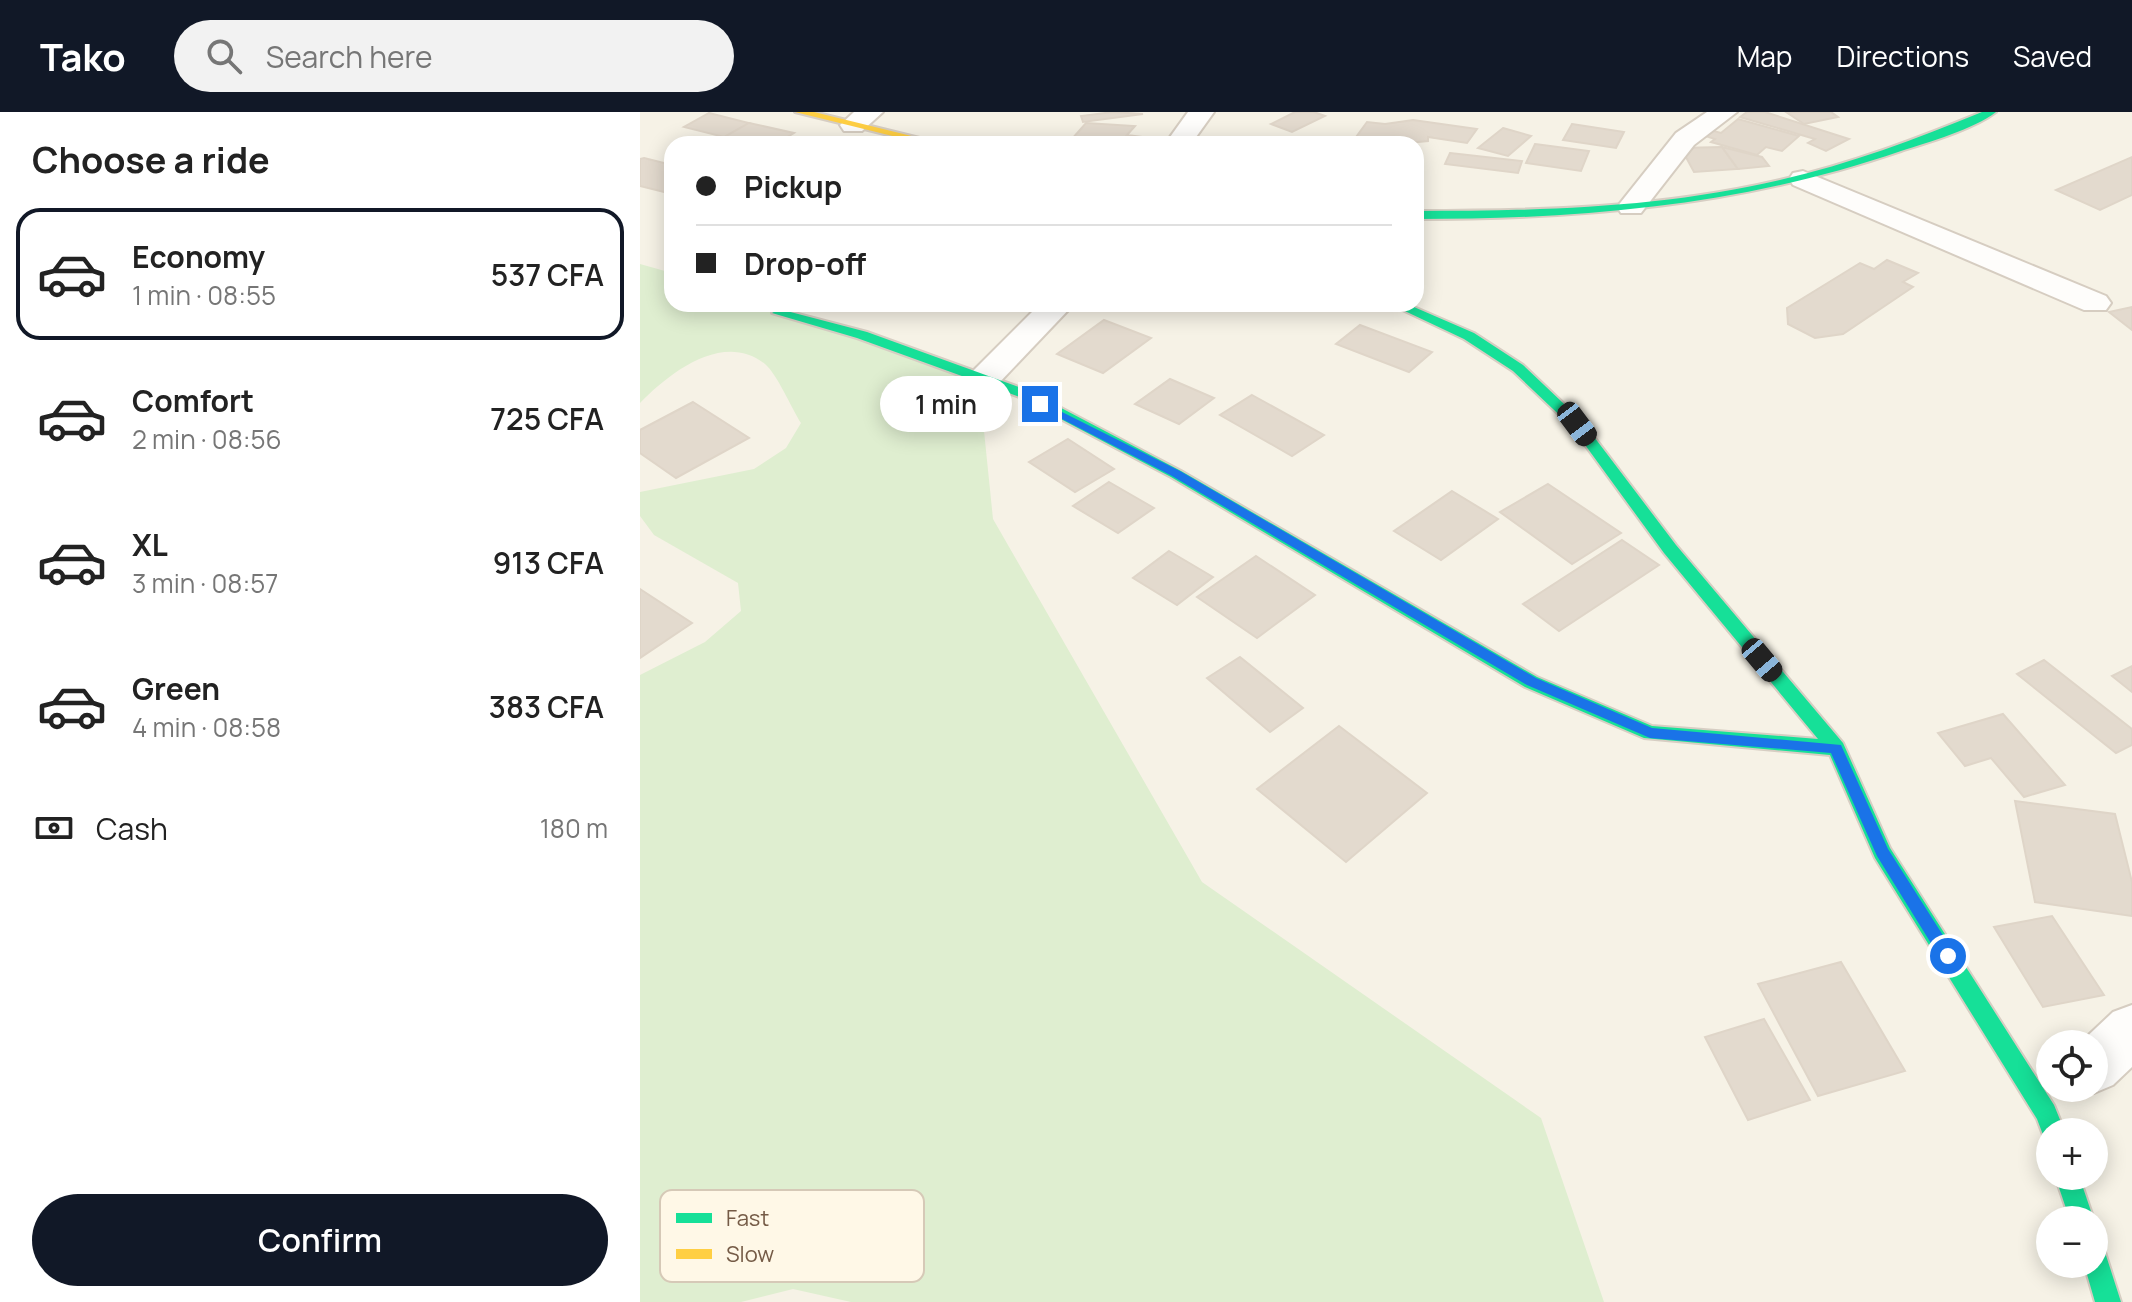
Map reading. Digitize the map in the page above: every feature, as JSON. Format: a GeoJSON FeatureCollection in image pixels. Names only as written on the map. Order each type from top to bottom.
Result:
{"type":"FeatureCollection","features":[{"type":"Feature","properties":{"kind":"street"},"geometry":{"type":"LineString","coordinates":[[800,112],[862,118],[915,136]]}},
{"type":"Feature","properties":{"kind":"street"},"geometry":{"type":"LineString","coordinates":[[1184,136],[1201,112]]}},
{"type":"Feature","properties":{"kind":"street"},"geometry":{"type":"LineString","coordinates":[[1424,215],[1537,216],[1631,207],[1803,179],[1863,165],[1991,112]]}},
{"type":"Feature","properties":{"kind":"street"},"geometry":{"type":"LineString","coordinates":[[1631,207],[1685,139],[1720,113]]}},
{"type":"Feature","properties":{"kind":"street"},"geometry":{"type":"LineString","coordinates":[[1803,179],[2095,303]]}},
{"type":"Feature","properties":{"kind":"street"},"geometry":{"type":"LineString","coordinates":[[985,378],[1050,312]]}},
{"type":"Feature","properties":{"kind":"street"},"geometry":{"type":"LineString","coordinates":[[1414,312],[1469,336],[1518,368],[1567,414],[1670,549],[1836,748],[1882,852],[2057,1111]]}},
{"type":"Feature","properties":{"kind":"street"},"geometry":{"type":"LineString","coordinates":[[779,313],[862,335],[985,378],[1176,474],[1531,682],[1650,733],[1836,748]]}},
{"type":"Feature","properties":{"kind":"street"},"geometry":{"type":"LineString","coordinates":[[2108,1053],[2132,1030]]}},
{"type":"Feature","properties":{"kind":"street"},"geometry":{"type":"LineString","coordinates":[[2101,1278],[2108,1302]]}},
{"type":"Feature","properties":{"kind":"green space"},"geometry":{"type":"Polygon","coordinates":[[[640,264],[664,271],[664,312],[782,312],[979,382],[993,519],[1202,882],[1541,1118],[1604,1302],[851,1302],[793,1289],[741,1302],[640,1302],[640,675],[705,642],[741,611],[738,583],[654,535],[640,516],[640,492],[754,469],[786,448],[801,423],[770,369],[749,355],[732,352],[697,360],[665,380],[640,403],[640,264]]]}},
{"type":"Feature","properties":{"kind":"building"},"geometry":{"type":"Polygon","coordinates":[[[1113,112],[1143,114],[1083,122],[1081,116],[1113,112]]]}},
{"type":"Feature","properties":{"kind":"building"},"geometry":{"type":"Polygon","coordinates":[[[1295,112],[1314,112],[1325,116],[1292,132],[1271,124],[1295,112]]]}},
{"type":"Feature","properties":{"kind":"building"},"geometry":{"type":"Polygon","coordinates":[[[1747,112],[1765,112],[1849,139],[1826,151],[1808,143],[1815,139],[1740,117],[1747,112]]]}},
{"type":"Feature","properties":{"kind":"building"},"geometry":{"type":"Polygon","coordinates":[[[1786,112],[1831,112],[1838,117],[1804,124],[1786,112]]]}},
{"type":"Feature","properties":{"kind":"building"},"geometry":{"type":"Polygon","coordinates":[[[709,113],[749,123],[726,136],[684,127],[709,113]]]}},
{"type":"Feature","properties":{"kind":"building"},"geometry":{"type":"Polygon","coordinates":[[[1738,119],[1799,136],[1782,151],[1766,147],[1757,155],[1711,142],[1715,139],[1699,134],[1706,129],[1721,133],[1738,119]]]}},
{"type":"Feature","properties":{"kind":"building"},"geometry":{"type":"Polygon","coordinates":[[[1413,120],[1477,129],[1467,143],[1428,137],[1428,141],[1424,141],[1424,136],[1357,136],[1367,122],[1385,124],[1413,120]]]}},
{"type":"Feature","properties":{"kind":"building"},"geometry":{"type":"Polygon","coordinates":[[[749,123],[794,133],[789,136],[726,136],[749,123]]]}},
{"type":"Feature","properties":{"kind":"building"},"geometry":{"type":"Polygon","coordinates":[[[1086,123],[1135,126],[1127,135],[1135,136],[1075,136],[1086,123]]]}},
{"type":"Feature","properties":{"kind":"building"},"geometry":{"type":"Polygon","coordinates":[[[1572,124],[1624,132],[1616,148],[1563,140],[1572,124]]]}},
{"type":"Feature","properties":{"kind":"building"},"geometry":{"type":"Polygon","coordinates":[[[1503,128],[1531,136],[1508,156],[1478,148],[1503,128]]]}},
{"type":"Feature","properties":{"kind":"building"},"geometry":{"type":"Polygon","coordinates":[[[1535,144],[1589,151],[1581,171],[1526,163],[1535,144]]]}},
{"type":"Feature","properties":{"kind":"building"},"geometry":{"type":"Polygon","coordinates":[[[1722,147],[1738,169],[1694,172],[1681,148],[1722,147]]]}},
{"type":"Feature","properties":{"kind":"building"},"geometry":{"type":"Polygon","coordinates":[[[1722,147],[1762,157],[1769,166],[1738,169],[1722,147]]]}},
{"type":"Feature","properties":{"kind":"building"},"geometry":{"type":"Polygon","coordinates":[[[1450,153],[1522,161],[1518,173],[1445,164],[1450,153]]]}},
{"type":"Feature","properties":{"kind":"building"},"geometry":{"type":"Polygon","coordinates":[[[2132,157],[2132,195],[2100,210],[2056,190],[2132,157]]]}},
{"type":"Feature","properties":{"kind":"building"},"geometry":{"type":"Polygon","coordinates":[[[640,159],[664,163],[664,192],[640,186],[640,159]]]}},
{"type":"Feature","properties":{"kind":"building"},"geometry":{"type":"Polygon","coordinates":[[[1887,260],[1918,273],[1903,282],[1913,287],[1843,334],[1815,338],[1788,324],[1787,308],[1860,263],[1874,269],[1887,260]]]}},
{"type":"Feature","properties":{"kind":"building"},"geometry":{"type":"Polygon","coordinates":[[[2132,307],[2132,330],[2109,312],[2132,307]]]}},
{"type":"Feature","properties":{"kind":"building"},"geometry":{"type":"Polygon","coordinates":[[[1104,320],[1151,338],[1103,373],[1057,354],[1104,320]]]}},
{"type":"Feature","properties":{"kind":"building"},"geometry":{"type":"Polygon","coordinates":[[[1360,325],[1432,352],[1409,372],[1336,344],[1360,325]]]}},
{"type":"Feature","properties":{"kind":"building"},"geometry":{"type":"Polygon","coordinates":[[[1170,379],[1214,398],[1179,424],[1135,404],[1170,379]]]}},
{"type":"Feature","properties":{"kind":"building"},"geometry":{"type":"Polygon","coordinates":[[[1252,395],[1324,435],[1292,456],[1220,415],[1252,395]]]}},
{"type":"Feature","properties":{"kind":"building"},"geometry":{"type":"Polygon","coordinates":[[[693,402],[749,438],[676,478],[640,453],[640,430],[693,402]]]}},
{"type":"Feature","properties":{"kind":"building"},"geometry":{"type":"Polygon","coordinates":[[[1068,439],[1114,469],[1075,492],[1029,462],[1068,439]]]}},
{"type":"Feature","properties":{"kind":"building"},"geometry":{"type":"Polygon","coordinates":[[[1109,482],[1154,508],[1118,533],[1073,506],[1109,482]]]}},
{"type":"Feature","properties":{"kind":"building"},"geometry":{"type":"Polygon","coordinates":[[[1548,484],[1621,533],[1572,564],[1500,512],[1548,484]]]}},
{"type":"Feature","properties":{"kind":"building"},"geometry":{"type":"Polygon","coordinates":[[[1452,491],[1498,519],[1441,560],[1394,531],[1452,491]]]}},
{"type":"Feature","properties":{"kind":"building"},"geometry":{"type":"Polygon","coordinates":[[[1622,540],[1659,565],[1559,631],[1523,604],[1622,540]]]}},
{"type":"Feature","properties":{"kind":"building"},"geometry":{"type":"Polygon","coordinates":[[[1169,551],[1213,577],[1177,605],[1133,578],[1169,551]]]}},
{"type":"Feature","properties":{"kind":"building"},"geometry":{"type":"Polygon","coordinates":[[[1256,556],[1315,595],[1257,638],[1197,597],[1256,556]]]}},
{"type":"Feature","properties":{"kind":"building"},"geometry":{"type":"Polygon","coordinates":[[[640,589],[692,623],[640,658],[640,589]]]}},
{"type":"Feature","properties":{"kind":"building"},"geometry":{"type":"Polygon","coordinates":[[[1240,657],[1303,708],[1270,732],[1207,678],[1240,657]]]}},
{"type":"Feature","properties":{"kind":"building"},"geometry":{"type":"Polygon","coordinates":[[[2044,660],[2132,729],[2132,745],[2116,753],[2017,674],[2044,660]]]}},
{"type":"Feature","properties":{"kind":"building"},"geometry":{"type":"Polygon","coordinates":[[[2132,666],[2132,692],[2112,676],[2132,666]]]}},
{"type":"Feature","properties":{"kind":"building"},"geometry":{"type":"Polygon","coordinates":[[[2003,714],[2065,785],[2024,797],[1991,758],[1965,766],[1938,733],[2003,714]]]}},
{"type":"Feature","properties":{"kind":"building"},"geometry":{"type":"Polygon","coordinates":[[[1339,726],[1427,793],[1346,862],[1257,789],[1339,726]]]}},
{"type":"Feature","properties":{"kind":"building"},"geometry":{"type":"Polygon","coordinates":[[[2015,801],[2115,814],[2132,882],[2132,916],[2035,902],[2015,801]]]}},
{"type":"Feature","properties":{"kind":"building"},"geometry":{"type":"Polygon","coordinates":[[[2052,916],[2104,995],[2043,1007],[1994,927],[2052,916]]]}},
{"type":"Feature","properties":{"kind":"building"},"geometry":{"type":"Polygon","coordinates":[[[1841,962],[1905,1071],[1818,1096],[1758,984],[1841,962]]]}},
{"type":"Feature","properties":{"kind":"building"},"geometry":{"type":"Polygon","coordinates":[[[1764,1019],[1810,1100],[1748,1120],[1705,1037],[1764,1019]]]}},
{"type":"Feature","properties":{"kind":"traffic: fast"},"geometry":{"type":"LineString","coordinates":[[1424,215],[1567,212],[1639,207],[1710,197],[1780,184],[1849,165],[1919,142],[1991,112]]}},
{"type":"Feature","properties":{"kind":"traffic: fast"},"geometry":{"type":"LineString","coordinates":[[1414,312],[1469,336],[1518,368],[1577,424],[1670,549],[1836,748],[1882,852],[2048,1118]]}},
{"type":"Feature","properties":{"kind":"traffic: fast"},"geometry":{"type":"LineString","coordinates":[[779,313],[862,335],[1022,393],[1176,474],[1531,682],[1650,733],[1836,748]]}},
{"type":"Feature","properties":{"kind":"traffic: fast"},"geometry":{"type":"LineString","coordinates":[[2072,1190],[2077,1206]]}},
{"type":"Feature","properties":{"kind":"traffic: fast"},"geometry":{"type":"LineString","coordinates":[[2101,1278],[2108,1302]]}},
{"type":"Feature","properties":{"kind":"traffic: slow"},"geometry":{"type":"LineString","coordinates":[[800,112],[904,136]]}},
{"type":"Feature","properties":{"kind":"route"},"geometry":{"type":"LineString","coordinates":[[1040,404],[1176,474],[1338,565],[1531,682],[1650,733],[1836,748],[1882,852],[1948,956]]}}]}
